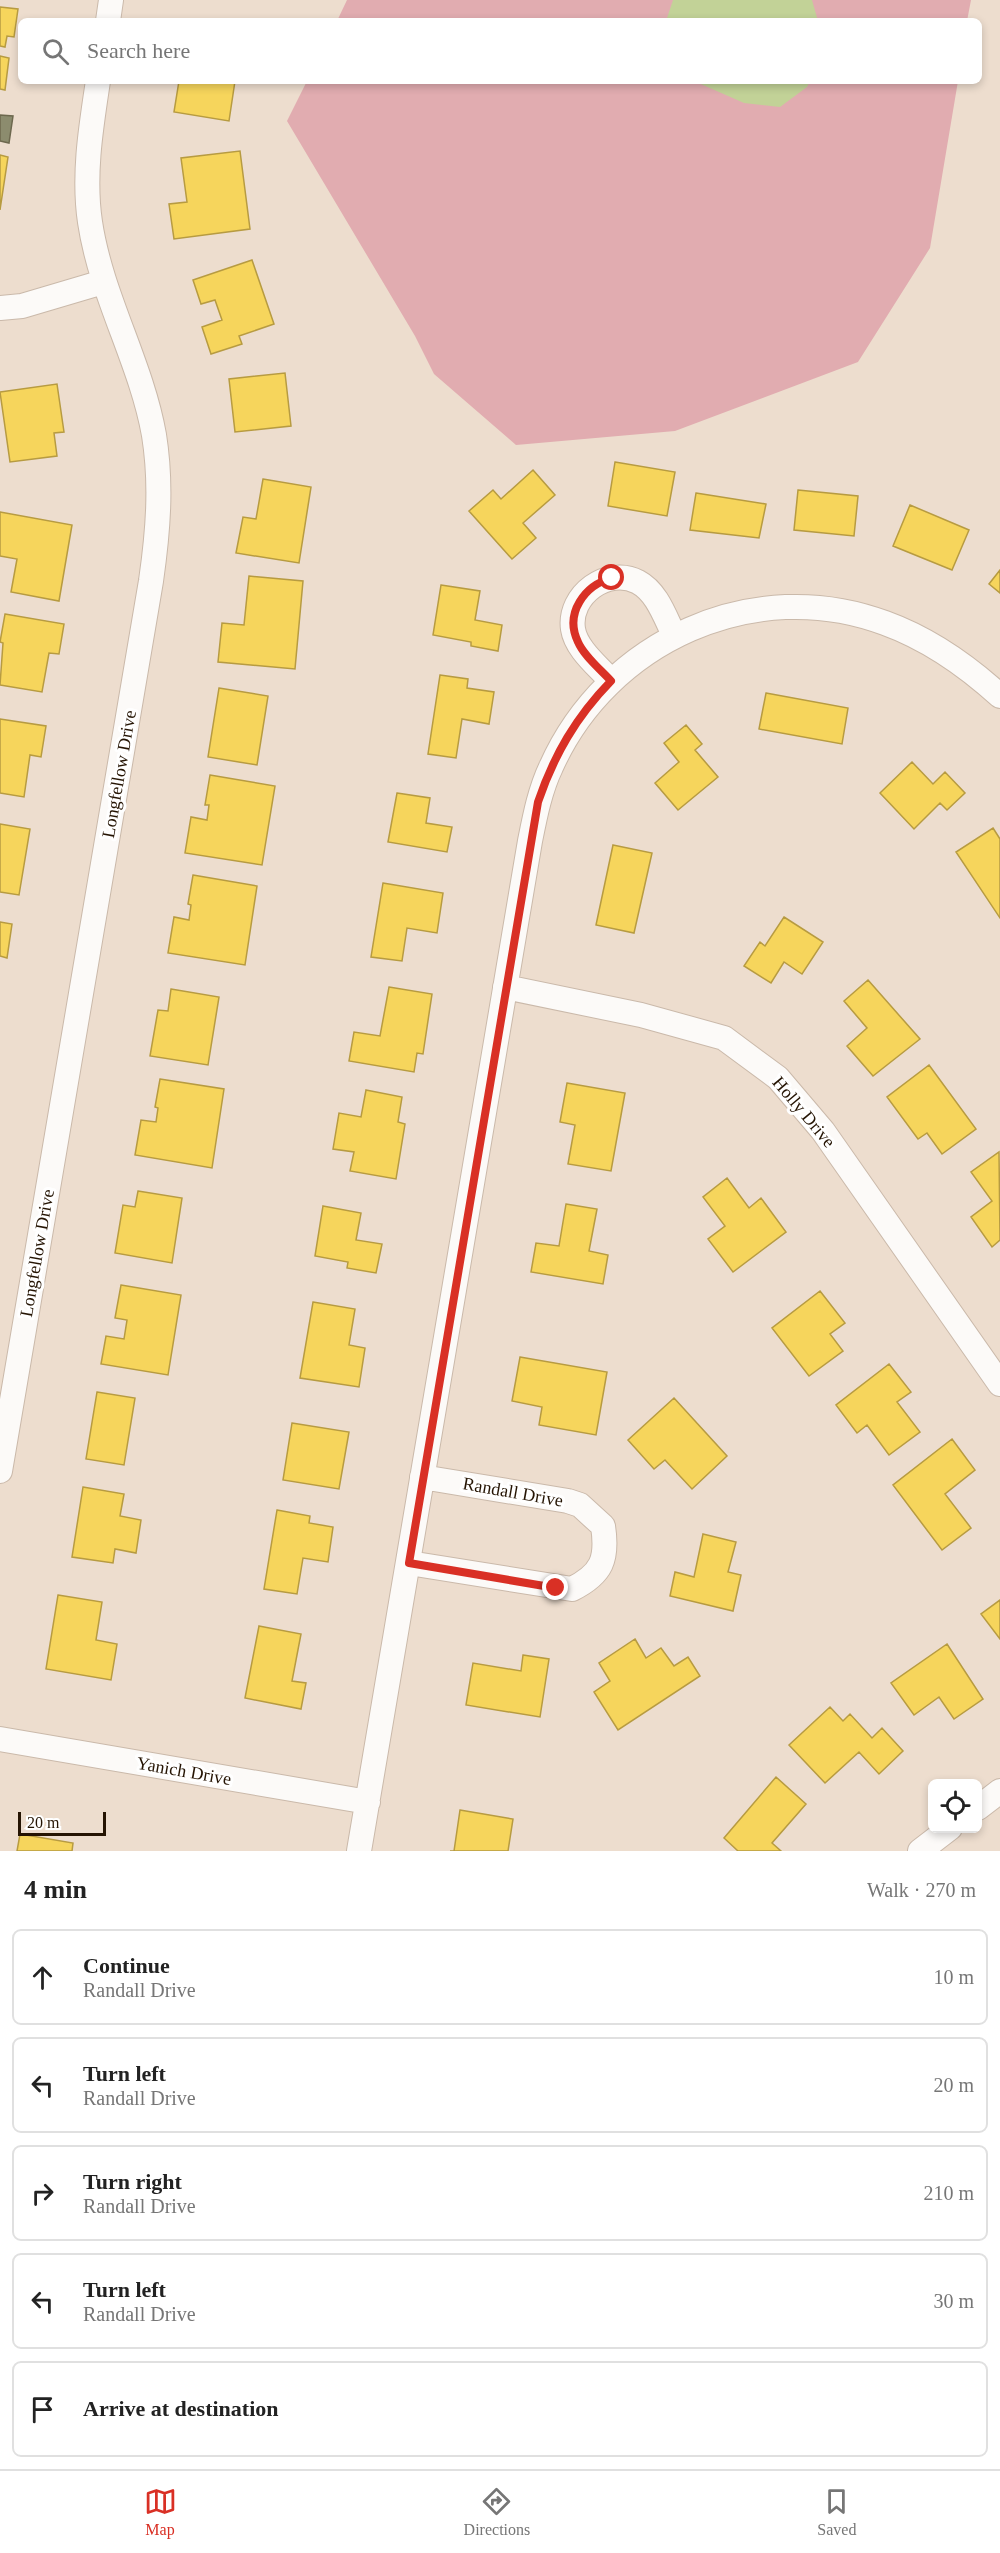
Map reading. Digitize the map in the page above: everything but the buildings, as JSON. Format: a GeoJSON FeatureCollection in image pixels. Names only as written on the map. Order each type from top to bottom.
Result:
{"type":"FeatureCollection","features":[{"type":"Feature","properties":{"kind":"street"},"geometry":{"type":"LineString","coordinates":[[108,18],[111,0]]}},
{"type":"Feature","properties":{"kind":"street","name":"Longfellow Drive"},"geometry":{"type":"LineString","coordinates":[[0,1471],[160,518],[153,434],[133,362],[103,282],[89,220],[87,192],[91,127],[98,84]]}},
{"type":"Feature","properties":{"kind":"street"},"geometry":{"type":"LineString","coordinates":[[0,308],[22,306],[103,282]]}},
{"type":"Feature","properties":{"kind":"street"},"geometry":{"type":"LineString","coordinates":[[611,681],[578,644],[573,629],[573,616],[588,589],[612,578],[638,582],[657,602],[674,635]]}},
{"type":"Feature","properties":{"kind":"street"},"geometry":{"type":"LineString","coordinates":[[360,1851],[538,802],[550,768],[574,724],[627,666],[674,635],[717,618],[771,608],[801,608],[884,622],[955,659],[1000,696]]}},
{"type":"Feature","properties":{"kind":"street","name":"Holly Drive"},"geometry":{"type":"LineString","coordinates":[[505,987],[641,1015],[724,1038],[778,1077],[824,1131],[1000,1384]]}},
{"type":"Feature","properties":{"kind":"street","name":"Randall Drive"},"geometry":{"type":"LineString","coordinates":[[409,1563],[572,1588],[589,1580],[598,1571],[604,1556],[603,1526],[580,1505],[422,1477]]}},
{"type":"Feature","properties":{"kind":"street","name":"Yanich Drive"},"geometry":{"type":"LineString","coordinates":[[0,1739],[368,1802]]}},
{"type":"Feature","properties":{"kind":"street"},"geometry":{"type":"LineString","coordinates":[[982,1805],[1000,1791]]}},
{"type":"Feature","properties":{"kind":"street"},"geometry":{"type":"LineString","coordinates":[[920,1851],[943,1833]]}},
{"type":"Feature","properties":{"kind":"shaded area"},"geometry":{"type":"Polygon","coordinates":[[[347,0],[971,0],[968,18],[338,18],[347,0]]]}},
{"type":"Feature","properties":{"kind":"shaded area"},"geometry":{"type":"Polygon","coordinates":[[[673,0],[812,0],[817,18],[667,18],[673,0]]]}},
{"type":"Feature","properties":{"kind":"shaded area"},"geometry":{"type":"Polygon","coordinates":[[[306,84],[957,84],[930,248],[858,362],[675,431],[516,445],[434,374],[415,336],[287,121],[306,84]]]}},
{"type":"Feature","properties":{"kind":"shaded area"},"geometry":{"type":"Polygon","coordinates":[[[701,84],[808,84],[780,107],[744,103],[701,84]]]}},
{"type":"Feature","properties":{"kind":"route"},"geometry":{"type":"LineString","coordinates":[[556,1588],[409,1563],[538,802],[550,768],[574,724],[611,681],[578,644],[573,629],[573,616],[579,601],[588,589],[602,580],[612,578]]}}]}
